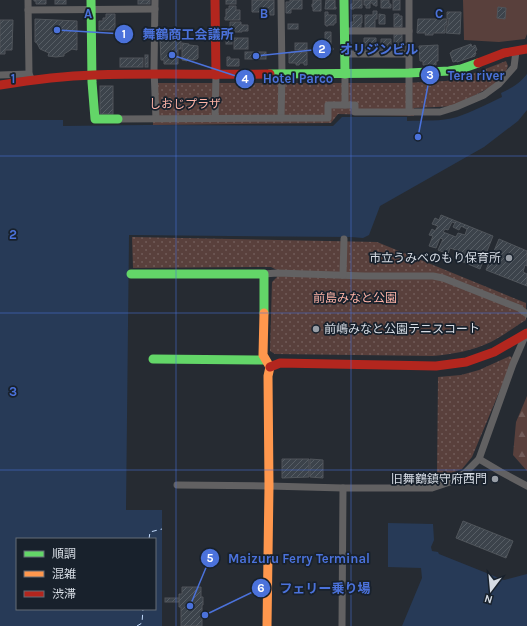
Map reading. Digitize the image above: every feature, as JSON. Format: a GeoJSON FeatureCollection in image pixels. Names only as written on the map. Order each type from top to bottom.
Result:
{"type":"FeatureCollection","features":[{"type":"Feature","properties":{"kind":"street"},"geometry":{"type":"LineString","coordinates":[[28,0],[30,77]]}},
{"type":"Feature","properties":{"kind":"street"},"geometry":{"type":"LineString","coordinates":[[155,0],[154,74],[156,118]]}},
{"type":"Feature","properties":{"kind":"street"},"geometry":{"type":"LineString","coordinates":[[215,0],[215,118]]}},
{"type":"Feature","properties":{"kind":"street"},"geometry":{"type":"LineString","coordinates":[[281,0],[281,118]]}},
{"type":"Feature","properties":{"kind":"street"},"geometry":{"type":"LineString","coordinates":[[344,0],[345,105]]}},
{"type":"Feature","properties":{"kind":"street"},"geometry":{"type":"LineString","coordinates":[[409,0],[409,112]]}},
{"type":"Feature","properties":{"kind":"street"},"geometry":{"type":"LineString","coordinates":[[28,10],[91,5],[155,8]]}},
{"type":"Feature","properties":{"kind":"street"},"geometry":{"type":"LineString","coordinates":[[91,5],[92,75],[95,119],[328,118],[328,105],[355,105],[355,112],[440,112],[484,95],[499,84],[514,67],[516,51]]}},
{"type":"Feature","properties":{"kind":"street"},"geometry":{"type":"LineString","coordinates":[[344,31],[409,31]]}},
{"type":"Feature","properties":{"kind":"street"},"geometry":{"type":"LineString","coordinates":[[0,75],[30,77],[154,74],[282,75],[409,73],[461,69],[504,53],[527,49]]}},
{"type":"Feature","properties":{"kind":"street"},"geometry":{"type":"LineString","coordinates":[[345,54],[409,54]]}},
{"type":"Feature","properties":{"kind":"street"},"geometry":{"type":"LineString","coordinates":[[0,85],[30,77]]}},
{"type":"Feature","properties":{"kind":"street"},"geometry":{"type":"LineString","coordinates":[[343,275],[344,239]]}},
{"type":"Feature","properties":{"kind":"street"},"geometry":{"type":"LineString","coordinates":[[131,274],[277,273],[433,276],[443,278],[519,308],[527,314]]}},
{"type":"Feature","properties":{"kind":"street"},"geometry":{"type":"LineString","coordinates":[[264,274],[263,355],[268,363],[269,486],[267,626]]}},
{"type":"Feature","properties":{"kind":"street"},"geometry":{"type":"LineString","coordinates":[[153,359],[436,366],[466,362],[494,352],[526,334]]}},
{"type":"Feature","properties":{"kind":"street"},"geometry":{"type":"LineString","coordinates":[[177,485],[432,488],[450,482],[465,474],[479,459],[513,364],[526,334]]}},
{"type":"Feature","properties":{"kind":"street"},"geometry":{"type":"LineString","coordinates":[[479,459],[527,486]]}},
{"type":"Feature","properties":{"kind":"street"},"geometry":{"type":"LineString","coordinates":[[342,626],[343,488]]}},
{"type":"Feature","properties":{"kind":"green space"},"geometry":{"type":"Polygon","coordinates":[[[463,0],[527,0],[527,34],[525,39],[499,42],[464,40],[463,0]]]}},
{"type":"Feature","properties":{"kind":"green space","name":"しおじプラザ"},"geometry":{"type":"Polygon","coordinates":[[[506,61],[508,66],[506,71],[496,84],[455,106],[414,108],[414,116],[338,114],[331,123],[153,125],[152,83],[405,83],[446,81],[462,78],[506,61]]]}},
{"type":"Feature","properties":{"kind":"green space","name":"前島みなと公園"},"geometry":{"type":"Polygon","coordinates":[[[132,237],[377,242],[526,303],[526,320],[491,342],[470,350],[448,354],[433,356],[275,354],[270,351],[272,282],[277,277],[277,270],[271,267],[133,268],[132,237]]]}},
{"type":"Feature","properties":{"kind":"green space"},"geometry":{"type":"Polygon","coordinates":[[[510,356],[513,359],[472,457],[462,469],[437,478],[438,377],[461,375],[479,370],[510,356]]]}},
{"type":"Feature","properties":{"kind":"green space"},"geometry":{"type":"Polygon","coordinates":[[[527,396],[527,471],[513,455],[516,422],[527,396]]]}},
{"type":"Feature","properties":{"kind":"water"},"geometry":{"type":"Polygon","coordinates":[[[527,74],[527,110],[518,121],[484,147],[380,206],[369,235],[363,238],[129,235],[126,510],[162,510],[162,626],[0,626],[0,120],[63,120],[63,126],[333,126],[342,117],[407,117],[407,121],[438,120],[451,119],[480,108],[502,97],[501,93],[516,85],[527,74]]]}},
{"type":"Feature","properties":{"kind":"water"},"geometry":{"type":"Polygon","coordinates":[[[388,523],[433,524],[434,540],[431,547],[432,551],[438,552],[439,554],[504,580],[527,574],[527,626],[402,626],[422,578],[421,568],[388,567],[388,523]]]}},
{"type":"Feature","properties":{"kind":"building"},"geometry":{"type":"Polygon","coordinates":[[[34,0],[46,0],[46,4],[36,4],[36,1],[34,0]]]}},
{"type":"Feature","properties":{"kind":"building"},"geometry":{"type":"Polygon","coordinates":[[[55,0],[66,0],[66,4],[55,4],[55,0]]]}},
{"type":"Feature","properties":{"kind":"building"},"geometry":{"type":"Polygon","coordinates":[[[138,0],[150,0],[150,4],[138,4],[138,0]]]}},
{"type":"Feature","properties":{"kind":"building"},"geometry":{"type":"Polygon","coordinates":[[[226,0],[236,0],[236,4],[226,4],[226,0]]]}},
{"type":"Feature","properties":{"kind":"building"},"geometry":{"type":"Polygon","coordinates":[[[252,0],[274,0],[274,15],[270,15],[270,12],[252,12],[252,0]]]}},
{"type":"Feature","properties":{"kind":"building"},"geometry":{"type":"Polygon","coordinates":[[[290,0],[302,0],[302,9],[291,9],[291,13],[286,13],[286,2],[290,2],[290,0]]]}},
{"type":"Feature","properties":{"kind":"building"},"geometry":{"type":"Polygon","coordinates":[[[313,0],[321,0],[321,11],[313,11],[313,0]]]}},
{"type":"Feature","properties":{"kind":"building"},"geometry":{"type":"Polygon","coordinates":[[[326,0],[335,0],[336,9],[325,9],[326,0]]]}},
{"type":"Feature","properties":{"kind":"building"},"geometry":{"type":"Polygon","coordinates":[[[353,0],[362,0],[362,8],[351,9],[353,0]]]}},
{"type":"Feature","properties":{"kind":"building"},"geometry":{"type":"Polygon","coordinates":[[[364,0],[377,0],[377,6],[370,3],[370,8],[366,8],[366,5],[364,5],[364,0]]]}},
{"type":"Feature","properties":{"kind":"building"},"geometry":{"type":"Polygon","coordinates":[[[381,0],[389,0],[391,8],[381,8],[381,0]]]}},
{"type":"Feature","properties":{"kind":"building"},"geometry":{"type":"Polygon","coordinates":[[[393,0],[400,0],[400,10],[393,10],[393,0]]]}},
{"type":"Feature","properties":{"kind":"building"},"geometry":{"type":"Polygon","coordinates":[[[229,6],[236,6],[236,10],[240,10],[240,20],[225,20],[226,9],[229,9],[229,6]]]}},
{"type":"Feature","properties":{"kind":"building"},"geometry":{"type":"Polygon","coordinates":[[[498,7],[506,8],[505,19],[497,18],[498,7]]]}},
{"type":"Feature","properties":{"kind":"building"},"geometry":{"type":"Polygon","coordinates":[[[373,11],[377,11],[375,28],[365,28],[365,15],[373,15],[373,11]]]}},
{"type":"Feature","properties":{"kind":"building"},"geometry":{"type":"Polygon","coordinates":[[[325,12],[328,12],[328,15],[336,15],[336,23],[334,23],[334,25],[325,25],[325,12]]]}},
{"type":"Feature","properties":{"kind":"building"},"geometry":{"type":"Polygon","coordinates":[[[447,12],[461,12],[460,34],[446,33],[449,19],[447,18],[447,12]]]}},
{"type":"Feature","properties":{"kind":"building"},"geometry":{"type":"Polygon","coordinates":[[[106,14],[115,14],[115,30],[99,30],[99,21],[103,21],[103,18],[106,18],[106,14]]]}},
{"type":"Feature","properties":{"kind":"building"},"geometry":{"type":"Polygon","coordinates":[[[379,14],[385,15],[385,24],[379,24],[379,14]]]}},
{"type":"Feature","properties":{"kind":"building"},"geometry":{"type":"Polygon","coordinates":[[[394,14],[399,14],[399,16],[402,16],[402,27],[394,27],[394,14]]]}},
{"type":"Feature","properties":{"kind":"building"},"geometry":{"type":"Polygon","coordinates":[[[353,15],[362,15],[361,27],[351,28],[351,22],[354,22],[353,15]]]}},
{"type":"Feature","properties":{"kind":"building"},"geometry":{"type":"Polygon","coordinates":[[[35,19],[77,21],[77,50],[72,49],[64,54],[64,56],[48,56],[49,53],[40,49],[35,42],[35,19]]]}},
{"type":"Feature","properties":{"kind":"building"},"geometry":{"type":"Polygon","coordinates":[[[418,19],[447,19],[445,33],[425,35],[426,33],[417,33],[418,19]]]}},
{"type":"Feature","properties":{"kind":"building"},"geometry":{"type":"Polygon","coordinates":[[[0,20],[13,20],[12,50],[5,50],[5,54],[0,54],[0,20]]]}},
{"type":"Feature","properties":{"kind":"building"},"geometry":{"type":"Polygon","coordinates":[[[230,22],[241,22],[241,25],[248,25],[248,31],[230,32],[230,22]]]}},
{"type":"Feature","properties":{"kind":"building"},"geometry":{"type":"Polygon","coordinates":[[[288,24],[298,24],[298,29],[288,29],[288,24]]]}},
{"type":"Feature","properties":{"kind":"building"},"geometry":{"type":"Polygon","coordinates":[[[325,32],[331,32],[331,48],[333,48],[333,50],[325,50],[325,32]]]}},
{"type":"Feature","properties":{"kind":"building"},"geometry":{"type":"Polygon","coordinates":[[[394,34],[402,34],[402,50],[394,50],[394,34]]]}},
{"type":"Feature","properties":{"kind":"building"},"geometry":{"type":"Polygon","coordinates":[[[226,35],[232,35],[232,44],[226,44],[226,35]]]}},
{"type":"Feature","properties":{"kind":"building"},"geometry":{"type":"Polygon","coordinates":[[[160,38],[181,38],[181,49],[178,49],[178,64],[164,64],[164,60],[161,60],[160,38]]]}},
{"type":"Feature","properties":{"kind":"building"},"geometry":{"type":"Polygon","coordinates":[[[234,38],[248,38],[248,49],[234,49],[234,38]]]}},
{"type":"Feature","properties":{"kind":"building"},"geometry":{"type":"Polygon","coordinates":[[[364,38],[376,38],[376,45],[374,45],[374,49],[364,50],[364,38]]]}},
{"type":"Feature","properties":{"kind":"building"},"geometry":{"type":"Polygon","coordinates":[[[381,39],[391,39],[391,50],[378,50],[378,46],[381,46],[381,39]]]}},
{"type":"Feature","properties":{"kind":"building"},"geometry":{"type":"Polygon","coordinates":[[[182,43],[198,46],[197,59],[188,59],[187,61],[182,60],[182,43]]]}},
{"type":"Feature","properties":{"kind":"building"},"geometry":{"type":"Polygon","coordinates":[[[295,43],[307,43],[307,50],[295,50],[295,43]]]}},
{"type":"Feature","properties":{"kind":"building"},"geometry":{"type":"Polygon","coordinates":[[[471,44],[472,47],[475,45],[477,50],[475,51],[475,56],[453,62],[450,53],[452,51],[471,44]]]}},
{"type":"Feature","properties":{"kind":"building"},"geometry":{"type":"Polygon","coordinates":[[[438,45],[438,61],[436,61],[436,65],[423,65],[423,61],[420,61],[419,46],[438,45]]]}},
{"type":"Feature","properties":{"kind":"building"},"geometry":{"type":"Polygon","coordinates":[[[245,52],[266,52],[266,59],[245,59],[245,52]]]}},
{"type":"Feature","properties":{"kind":"building"},"geometry":{"type":"Polygon","coordinates":[[[307,52],[307,65],[304,65],[304,63],[296,65],[296,63],[289,63],[289,53],[307,52]]]}},
{"type":"Feature","properties":{"kind":"building"},"geometry":{"type":"Polygon","coordinates":[[[145,55],[148,55],[148,67],[145,67],[145,55]]]}},
{"type":"Feature","properties":{"kind":"building"},"geometry":{"type":"Polygon","coordinates":[[[227,57],[230,57],[230,59],[239,59],[239,66],[227,66],[227,57]]]}},
{"type":"Feature","properties":{"kind":"building"},"geometry":{"type":"Polygon","coordinates":[[[120,58],[143,58],[143,67],[120,67],[120,58]]]}},
{"type":"Feature","properties":{"kind":"building"},"geometry":{"type":"Polygon","coordinates":[[[100,86],[113,86],[113,114],[100,114],[100,86]]]}},
{"type":"Feature","properties":{"kind":"building"},"geometry":{"type":"Polygon","coordinates":[[[441,215],[493,236],[480,269],[456,259],[459,251],[450,248],[448,254],[438,250],[443,239],[440,238],[436,248],[429,246],[433,236],[429,235],[432,229],[435,231],[438,226],[432,224],[435,218],[439,220],[441,215]],[[452,222],[448,230],[445,229],[443,232],[456,237],[458,233],[465,235],[467,229],[461,226],[459,230],[453,227],[455,223],[452,222]]]}},
{"type":"Feature","properties":{"kind":"building","name":"市立うみべのもり保育所"},"geometry":{"type":"Polygon","coordinates":[[[499,239],[527,251],[527,266],[525,265],[523,272],[527,274],[527,286],[486,270],[499,239]]]}},
{"type":"Feature","properties":{"kind":"building"},"geometry":{"type":"Polygon","coordinates":[[[282,459],[309,459],[309,477],[282,478],[282,459]]]}},
{"type":"Feature","properties":{"kind":"building"},"geometry":{"type":"Polygon","coordinates":[[[310,459],[323,460],[323,478],[310,477],[310,459]]]}},
{"type":"Feature","properties":{"kind":"building"},"geometry":{"type":"Polygon","coordinates":[[[463,521],[513,541],[506,558],[456,538],[463,521]]]}},
{"type":"Feature","properties":{"kind":"building"},"geometry":{"type":"Polygon","coordinates":[[[182,587],[201,587],[201,597],[203,597],[202,626],[181,626],[179,594],[182,594],[182,587]]]}},
{"type":"Feature","properties":{"kind":"building"},"geometry":{"type":"Polygon","coordinates":[[[165,598],[179,598],[179,602],[165,602],[165,598]]]}},
{"type":"Feature","properties":{"kind":"ferry route"},"geometry":{"type":"LineString","coordinates":[[149,538],[150,532],[162,529]]}},
{"type":"Feature","properties":{"kind":"ferry route"},"geometry":{"type":"LineString","coordinates":[[137,626],[142,623],[143,610]]}},
{"type":"Feature","properties":{"kind":"traffic: fast"},"geometry":{"type":"LineString","coordinates":[[91,0],[92,82],[95,119],[118,119]]}},
{"type":"Feature","properties":{"kind":"traffic: fast"},"geometry":{"type":"LineString","coordinates":[[344,0],[345,74]]}},
{"type":"Feature","properties":{"kind":"traffic: fast"},"geometry":{"type":"LineString","coordinates":[[270,74],[409,73],[449,71],[461,69],[478,63]]}},
{"type":"Feature","properties":{"kind":"traffic: fast"},"geometry":{"type":"LineString","coordinates":[[131,274],[264,274],[264,313]]}},
{"type":"Feature","properties":{"kind":"traffic: fast"},"geometry":{"type":"LineString","coordinates":[[153,359],[265,360]]}},
{"type":"Feature","properties":{"kind":"traffic: slow"},"geometry":{"type":"LineString","coordinates":[[264,313],[263,355],[270,367],[268,376],[269,486],[267,626]]}},
{"type":"Feature","properties":{"kind":"traffic: jam"},"geometry":{"type":"LineString","coordinates":[[215,0],[216,75]]}},
{"type":"Feature","properties":{"kind":"traffic: jam"},"geometry":{"type":"LineString","coordinates":[[478,63],[504,53],[527,49]]}},
{"type":"Feature","properties":{"kind":"traffic: jam"},"geometry":{"type":"LineString","coordinates":[[0,85],[47,78],[94,75],[270,74]]}},
{"type":"Feature","properties":{"kind":"traffic: jam"},"geometry":{"type":"LineString","coordinates":[[270,367],[280,363],[436,366],[466,362],[494,352],[527,333]]}},
{"type":"Feature","properties":{"kind":"place","name":"舞鶴商工会議所"},"geometry":{"type":"Point","coordinates":[57,30]}},
{"type":"Feature","properties":{"kind":"place","name":"Hotel Parco"},"geometry":{"type":"Point","coordinates":[172,55]}},
{"type":"Feature","properties":{"kind":"place","name":"オリジンビル"},"geometry":{"type":"Point","coordinates":[256,56]}},
{"type":"Feature","properties":{"kind":"place","name":"Tera river"},"geometry":{"type":"Point","coordinates":[418,137]}},
{"type":"Feature","properties":{"kind":"place","name":"市立うみべのもり保育所"},"geometry":{"type":"Point","coordinates":[509,258]}},
{"type":"Feature","properties":{"kind":"place","name":"前嶋みなと公園テニスコート"},"geometry":{"type":"Point","coordinates":[316,329]}},
{"type":"Feature","properties":{"kind":"place","name":"旧舞鶴鎮守府西門"},"geometry":{"type":"Point","coordinates":[495,479]}},
{"type":"Feature","properties":{"kind":"place","name":"Maizuru Ferry Terminal"},"geometry":{"type":"Point","coordinates":[190,606]}},
{"type":"Feature","properties":{"kind":"place","name":"フェリー乗り場"},"geometry":{"type":"Point","coordinates":[205,615]}}]}
